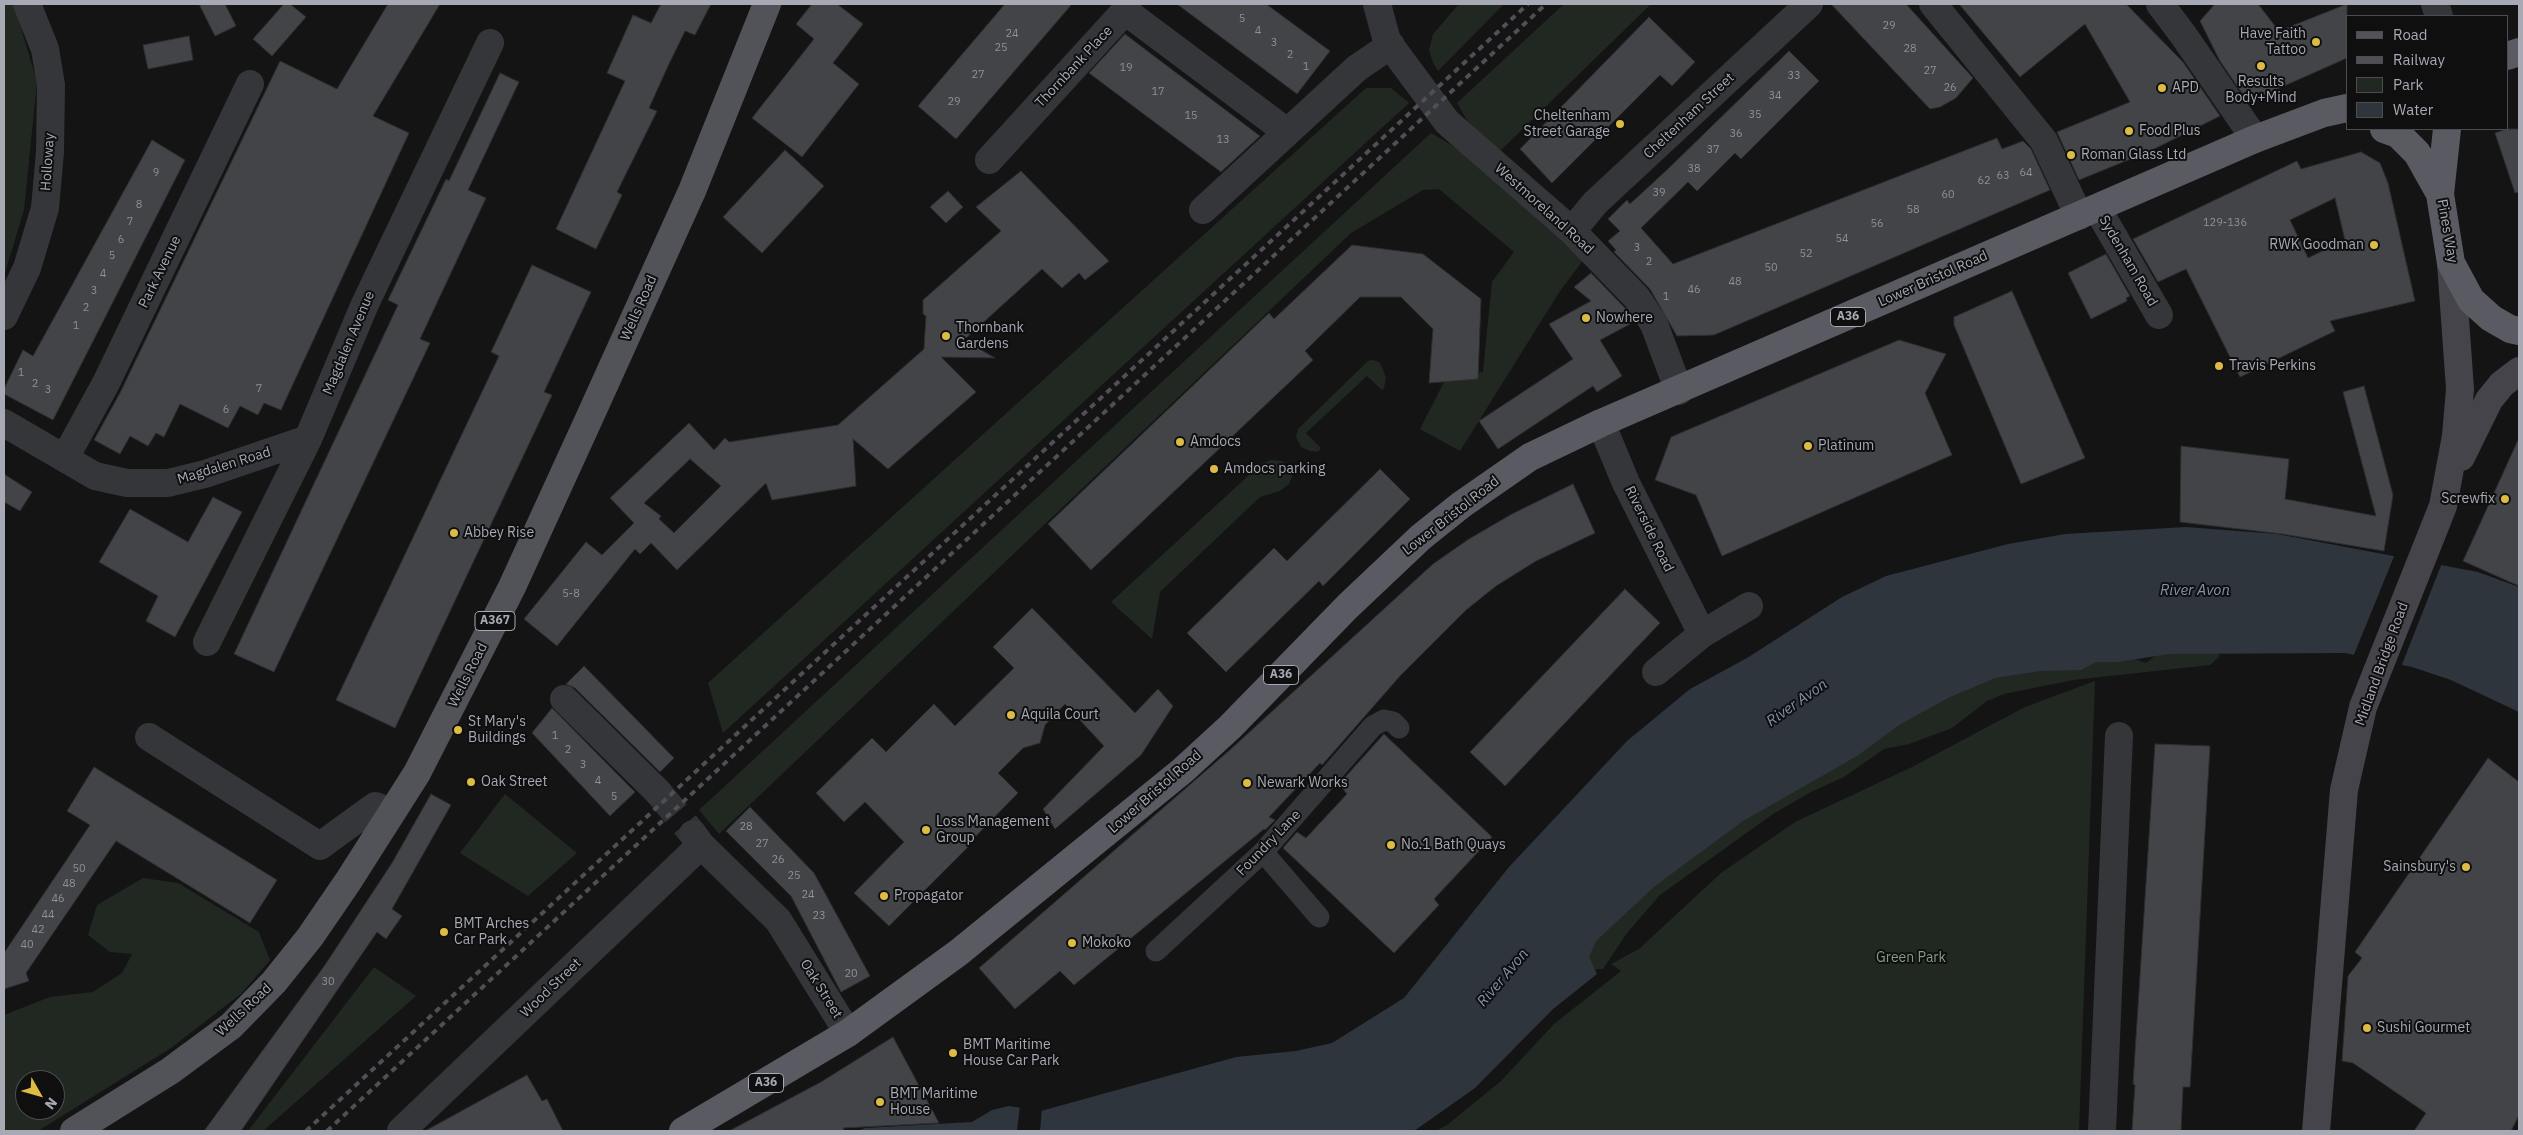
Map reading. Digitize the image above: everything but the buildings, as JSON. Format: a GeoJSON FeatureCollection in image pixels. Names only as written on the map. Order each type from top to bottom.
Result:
{"type":"FeatureCollection","features":[{"type":"Feature","properties":{"kind":"highway","name":"Lower Bristol Road"},"geometry":{"type":"LineString","coordinates":[[683,1131],[848,1033],[958,954],[1182,771],[1230,727],[1348,606],[1421,537],[1461,505],[1530,457],[1601,422],[1679,391],[2255,139],[2339,113]]}},
{"type":"Feature","properties":{"kind":"highway"},"geometry":{"type":"LineString","coordinates":[[2387,130],[2398,134],[2417,153],[2440,194]]}},
{"type":"Feature","properties":{"kind":"highway","name":"Pines Way"},"geometry":{"type":"LineString","coordinates":[[2447,130],[2440,194],[2451,264],[2471,300],[2491,318],[2510,330],[2519,331]]}},
{"type":"Feature","properties":{"kind":"main road","name":"Wells Road"},"geometry":{"type":"LineString","coordinates":[[74,1131],[170,1071],[237,1020],[274,982],[310,937],[392,812],[428,753],[512,587],[692,191],[767,4]]}},
{"type":"Feature","properties":{"kind":"main road","name":"Midland Bridge Road"},"geometry":{"type":"LineString","coordinates":[[2316,1131],[2344,790],[2363,707],[2446,495],[2460,389],[2451,264]]}},
{"type":"Feature","properties":{"kind":"main road"},"geometry":{"type":"LineString","coordinates":[[2446,495],[2489,400],[2502,384],[2519,371]]}},
{"type":"Feature","properties":{"kind":"street","name":"Holloway"},"geometry":{"type":"LineString","coordinates":[[4,316],[27,268],[45,208],[50,152],[51,85],[45,49],[27,4]]}},
{"type":"Feature","properties":{"kind":"street"},"geometry":{"type":"LineString","coordinates":[[1203,210],[1357,68],[1389,43],[1377,4]]}},
{"type":"Feature","properties":{"kind":"street","name":"Cheltenham Street"},"geometry":{"type":"LineString","coordinates":[[1572,231],[1595,203],[1809,4]]}},
{"type":"Feature","properties":{"kind":"street"},"geometry":{"type":"LineString","coordinates":[[1933,4],[2044,141],[2088,212]]}},
{"type":"Feature","properties":{"kind":"street"},"geometry":{"type":"LineString","coordinates":[[2160,4],[2255,139]]}},
{"type":"Feature","properties":{"kind":"street","name":"Thornbank Place"},"geometry":{"type":"LineString","coordinates":[[989,160],[1125,11],[1286,132]]}},
{"type":"Feature","properties":{"kind":"street","name":"Westmoreland Road"},"geometry":{"type":"LineString","coordinates":[[1389,43],[1447,122],[1572,231],[1637,298],[1654,324],[1679,391]]}},
{"type":"Feature","properties":{"kind":"street","name":"Magdalen Avenue"},"geometry":{"type":"LineString","coordinates":[[207,642],[308,440],[365,304],[490,44]]}},
{"type":"Feature","properties":{"kind":"street","name":"Park Avenue"},"geometry":{"type":"LineString","coordinates":[[65,458],[106,383],[250,84]]}},
{"type":"Feature","properties":{"kind":"street","name":"Sydenham Road"},"geometry":{"type":"LineString","coordinates":[[2088,212],[2159,315]]}},
{"type":"Feature","properties":{"kind":"street","name":"Riverside Road"},"geometry":{"type":"LineString","coordinates":[[1601,422],[1626,484],[1702,634]]}},
{"type":"Feature","properties":{"kind":"street","name":"Magdalen Road"},"geometry":{"type":"LineString","coordinates":[[4,424],[95,476],[127,483],[168,483],[205,474],[308,440]]}},
{"type":"Feature","properties":{"kind":"street"},"geometry":{"type":"LineString","coordinates":[[1656,672],[1702,634],[1748,606]]}},
{"type":"Feature","properties":{"kind":"street"},"geometry":{"type":"LineString","coordinates":[[564,699],[658,792]]}},
{"type":"Feature","properties":{"kind":"street","name":"Foundry Lane"},"geometry":{"type":"LineString","coordinates":[[1156,951],[1264,852],[1374,726],[1384,720],[1392,722],[1399,728]]}},
{"type":"Feature","properties":{"kind":"street"},"geometry":{"type":"LineString","coordinates":[[2102,1131],[2118,736]]}},
{"type":"Feature","properties":{"kind":"street"},"geometry":{"type":"LineString","coordinates":[[149,737],[320,846],[376,806],[392,812]]}},
{"type":"Feature","properties":{"kind":"street","name":"Oak Street"},"geometry":{"type":"LineString","coordinates":[[697,839],[778,920],[848,1033]]}},
{"type":"Feature","properties":{"kind":"street","name":"Wood Street"},"geometry":{"type":"LineString","coordinates":[[401,1131],[697,839]]}},
{"type":"Feature","properties":{"kind":"street"},"geometry":{"type":"LineString","coordinates":[[1264,852],[1319,917]]}},
{"type":"Feature","properties":{"kind":"green space"},"geometry":{"type":"Polygon","coordinates":[[[4,4],[14,4],[37,82],[24,210],[4,276],[4,4]]]}},
{"type":"Feature","properties":{"kind":"green space"},"geometry":{"type":"Polygon","coordinates":[[[1459,4],[1504,4],[1438,71],[1429,50],[1433,34],[1459,4]]]}},
{"type":"Feature","properties":{"kind":"green space"},"geometry":{"type":"Polygon","coordinates":[[[1564,4],[1651,4],[1497,154],[1467,120],[1457,103],[1564,4]]]}},
{"type":"Feature","properties":{"kind":"green space"},"geometry":{"type":"Polygon","coordinates":[[[1366,88],[1391,88],[1409,103],[723,733],[708,683],[1366,88]]]}},
{"type":"Feature","properties":{"kind":"green space"},"geometry":{"type":"Polygon","coordinates":[[[1431,133],[1470,156],[1587,255],[1560,291],[1460,451],[1420,429],[1445,380],[1483,372],[1492,282],[1514,252],[1439,189],[1423,190],[1351,233],[719,834],[699,810],[1431,133]]]}},
{"type":"Feature","properties":{"kind":"green space"},"geometry":{"type":"Polygon","coordinates":[[[1368,361],[1379,362],[1382,367],[1386,378],[1384,388],[1382,390],[1367,376],[1306,433],[1321,448],[1318,452],[1301,447],[1296,437],[1298,429],[1368,361]]]}},
{"type":"Feature","properties":{"kind":"green space"},"geometry":{"type":"Polygon","coordinates":[[[1271,460],[1282,461],[1290,468],[1292,477],[1289,484],[1280,491],[1260,497],[1160,592],[1152,639],[1111,602],[1261,464],[1271,460]]]}},
{"type":"Feature","properties":{"kind":"green space"},"geometry":{"type":"Polygon","coordinates":[[[2166,647],[2215,648],[2220,656],[2210,665],[2073,680],[2004,694],[1987,701],[1952,728],[1909,744],[1884,749],[1844,777],[1811,792],[1773,814],[1660,895],[1627,933],[1603,969],[1586,970],[1594,926],[1640,884],[1932,691],[2114,652],[2146,663],[2166,647]]]}},
{"type":"Feature","properties":{"kind":"green space","name":"Green Park"},"geometry":{"type":"Polygon","coordinates":[[[2095,681],[2079,1131],[1436,1131],[1447,1125],[1501,1081],[1554,1024],[1621,971],[1611,964],[1639,949],[1721,873],[1795,822],[1912,767],[2025,707],[2095,681]]]}},
{"type":"Feature","properties":{"kind":"green space"},"geometry":{"type":"Polygon","coordinates":[[[505,794],[577,853],[528,896],[460,853],[505,794]]]}},
{"type":"Feature","properties":{"kind":"green space"},"geometry":{"type":"Polygon","coordinates":[[[143,878],[178,883],[259,932],[270,960],[242,993],[171,1048],[65,1114],[65,1070],[15,1070],[15,1120],[56,1120],[38,1131],[4,1131],[4,1015],[50,997],[93,992],[122,973],[132,954],[110,952],[88,935],[97,905],[143,878]]]}},
{"type":"Feature","properties":{"kind":"green space"},"geometry":{"type":"Polygon","coordinates":[[[374,967],[416,996],[263,1131],[248,1131],[374,967]]]}},
{"type":"Feature","properties":{"kind":"water","name":"River Avon"},"geometry":{"type":"Polygon","coordinates":[[[2186,527],[2277,534],[2478,572],[2519,587],[2519,712],[2451,680],[2412,667],[2345,653],[2169,654],[2118,662],[2096,662],[2081,670],[2040,671],[1995,678],[1948,698],[1899,725],[1857,756],[1743,821],[1655,886],[1596,941],[1589,957],[1597,974],[1553,1009],[1475,1088],[1414,1131],[857,1131],[865,1128],[972,1122],[992,1110],[1009,1106],[1041,1111],[1236,1057],[1296,1051],[1332,1043],[1404,998],[1509,867],[1627,741],[1690,689],[1747,658],[1842,597],[1886,576],[2008,544],[2065,534],[2186,527]]]}},
{"type":"Feature","properties":{"kind":"pier"},"geometry":{"type":"Polygon","coordinates":[[[2395,554],[2442,563],[2401,667],[2353,657],[2395,554]]]}},
{"type":"Feature","properties":{"kind":"pier"},"geometry":{"type":"Polygon","coordinates":[[[1020,1105],[1042,1108],[1040,1131],[1017,1131],[1020,1105]]]}},
{"type":"Feature","properties":{"kind":"tunnel"},"geometry":{"type":"LineString","coordinates":[[658,792],[693,834]]}},
{"type":"Feature","properties":{"kind":"railway"},"geometry":{"type":"LineString","coordinates":[[306,1131],[1528,4]]}},
{"type":"Feature","properties":{"kind":"railway"},"geometry":{"type":"LineString","coordinates":[[327,1131],[1546,4]]}},
{"type":"Feature","properties":{"kind":"place","name":"Have Faith Tattoo"},"geometry":{"type":"Point","coordinates":[2316,42]}},
{"type":"Feature","properties":{"kind":"place","name":"Results Body+Mind"},"geometry":{"type":"Point","coordinates":[2261,66]}},
{"type":"Feature","properties":{"kind":"place","name":"APD"},"geometry":{"type":"Point","coordinates":[2162,88]}},
{"type":"Feature","properties":{"kind":"place","name":"Cheltenham Street Garage"},"geometry":{"type":"Point","coordinates":[1620,124]}},
{"type":"Feature","properties":{"kind":"place","name":"Food Plus"},"geometry":{"type":"Point","coordinates":[2129,131]}},
{"type":"Feature","properties":{"kind":"place","name":"Roman Glass Ltd"},"geometry":{"type":"Point","coordinates":[2071,155]}},
{"type":"Feature","properties":{"kind":"place","name":"RWK Goodman"},"geometry":{"type":"Point","coordinates":[2374,245]}},
{"type":"Feature","properties":{"kind":"place","name":"Nowhere"},"geometry":{"type":"Point","coordinates":[1586,318]}},
{"type":"Feature","properties":{"kind":"place","name":"Thornbank Gardens"},"geometry":{"type":"Point","coordinates":[946,336]}},
{"type":"Feature","properties":{"kind":"place","name":"Travis Perkins"},"geometry":{"type":"Point","coordinates":[2219,366]}},
{"type":"Feature","properties":{"kind":"place","name":"Amdocs"},"geometry":{"type":"Point","coordinates":[1180,442]}},
{"type":"Feature","properties":{"kind":"place","name":"Platinum"},"geometry":{"type":"Point","coordinates":[1808,446]}},
{"type":"Feature","properties":{"kind":"place","name":"Amdocs parking"},"geometry":{"type":"Point","coordinates":[1214,469]}},
{"type":"Feature","properties":{"kind":"place","name":"Screwfix"},"geometry":{"type":"Point","coordinates":[2505,499]}},
{"type":"Feature","properties":{"kind":"place","name":"Abbey Rise"},"geometry":{"type":"Point","coordinates":[454,533]}},
{"type":"Feature","properties":{"kind":"place","name":"Aquila Court"},"geometry":{"type":"Point","coordinates":[1011,715]}},
{"type":"Feature","properties":{"kind":"place","name":"St Mary's Buildings"},"geometry":{"type":"Point","coordinates":[458,730]}},
{"type":"Feature","properties":{"kind":"place","name":"Oak Street"},"geometry":{"type":"Point","coordinates":[471,782]}},
{"type":"Feature","properties":{"kind":"place","name":"Newark Works"},"geometry":{"type":"Point","coordinates":[1247,783]}},
{"type":"Feature","properties":{"kind":"place","name":"Loss Management Group"},"geometry":{"type":"Point","coordinates":[926,830]}},
{"type":"Feature","properties":{"kind":"place","name":"No.1 Bath Quays"},"geometry":{"type":"Point","coordinates":[1391,845]}},
{"type":"Feature","properties":{"kind":"place","name":"Sainsbury's"},"geometry":{"type":"Point","coordinates":[2466,867]}},
{"type":"Feature","properties":{"kind":"place","name":"Propagator"},"geometry":{"type":"Point","coordinates":[884,896]}},
{"type":"Feature","properties":{"kind":"place","name":"BMT Arches Car Park"},"geometry":{"type":"Point","coordinates":[444,932]}},
{"type":"Feature","properties":{"kind":"place","name":"Mokoko"},"geometry":{"type":"Point","coordinates":[1072,943]}},
{"type":"Feature","properties":{"kind":"place","name":"Sushi Gourmet"},"geometry":{"type":"Point","coordinates":[2367,1028]}},
{"type":"Feature","properties":{"kind":"place","name":"BMT Maritime House Car Park"},"geometry":{"type":"Point","coordinates":[953,1053]}},
{"type":"Feature","properties":{"kind":"place","name":"BMT Maritime House"},"geometry":{"type":"Point","coordinates":[880,1102]}}]}
